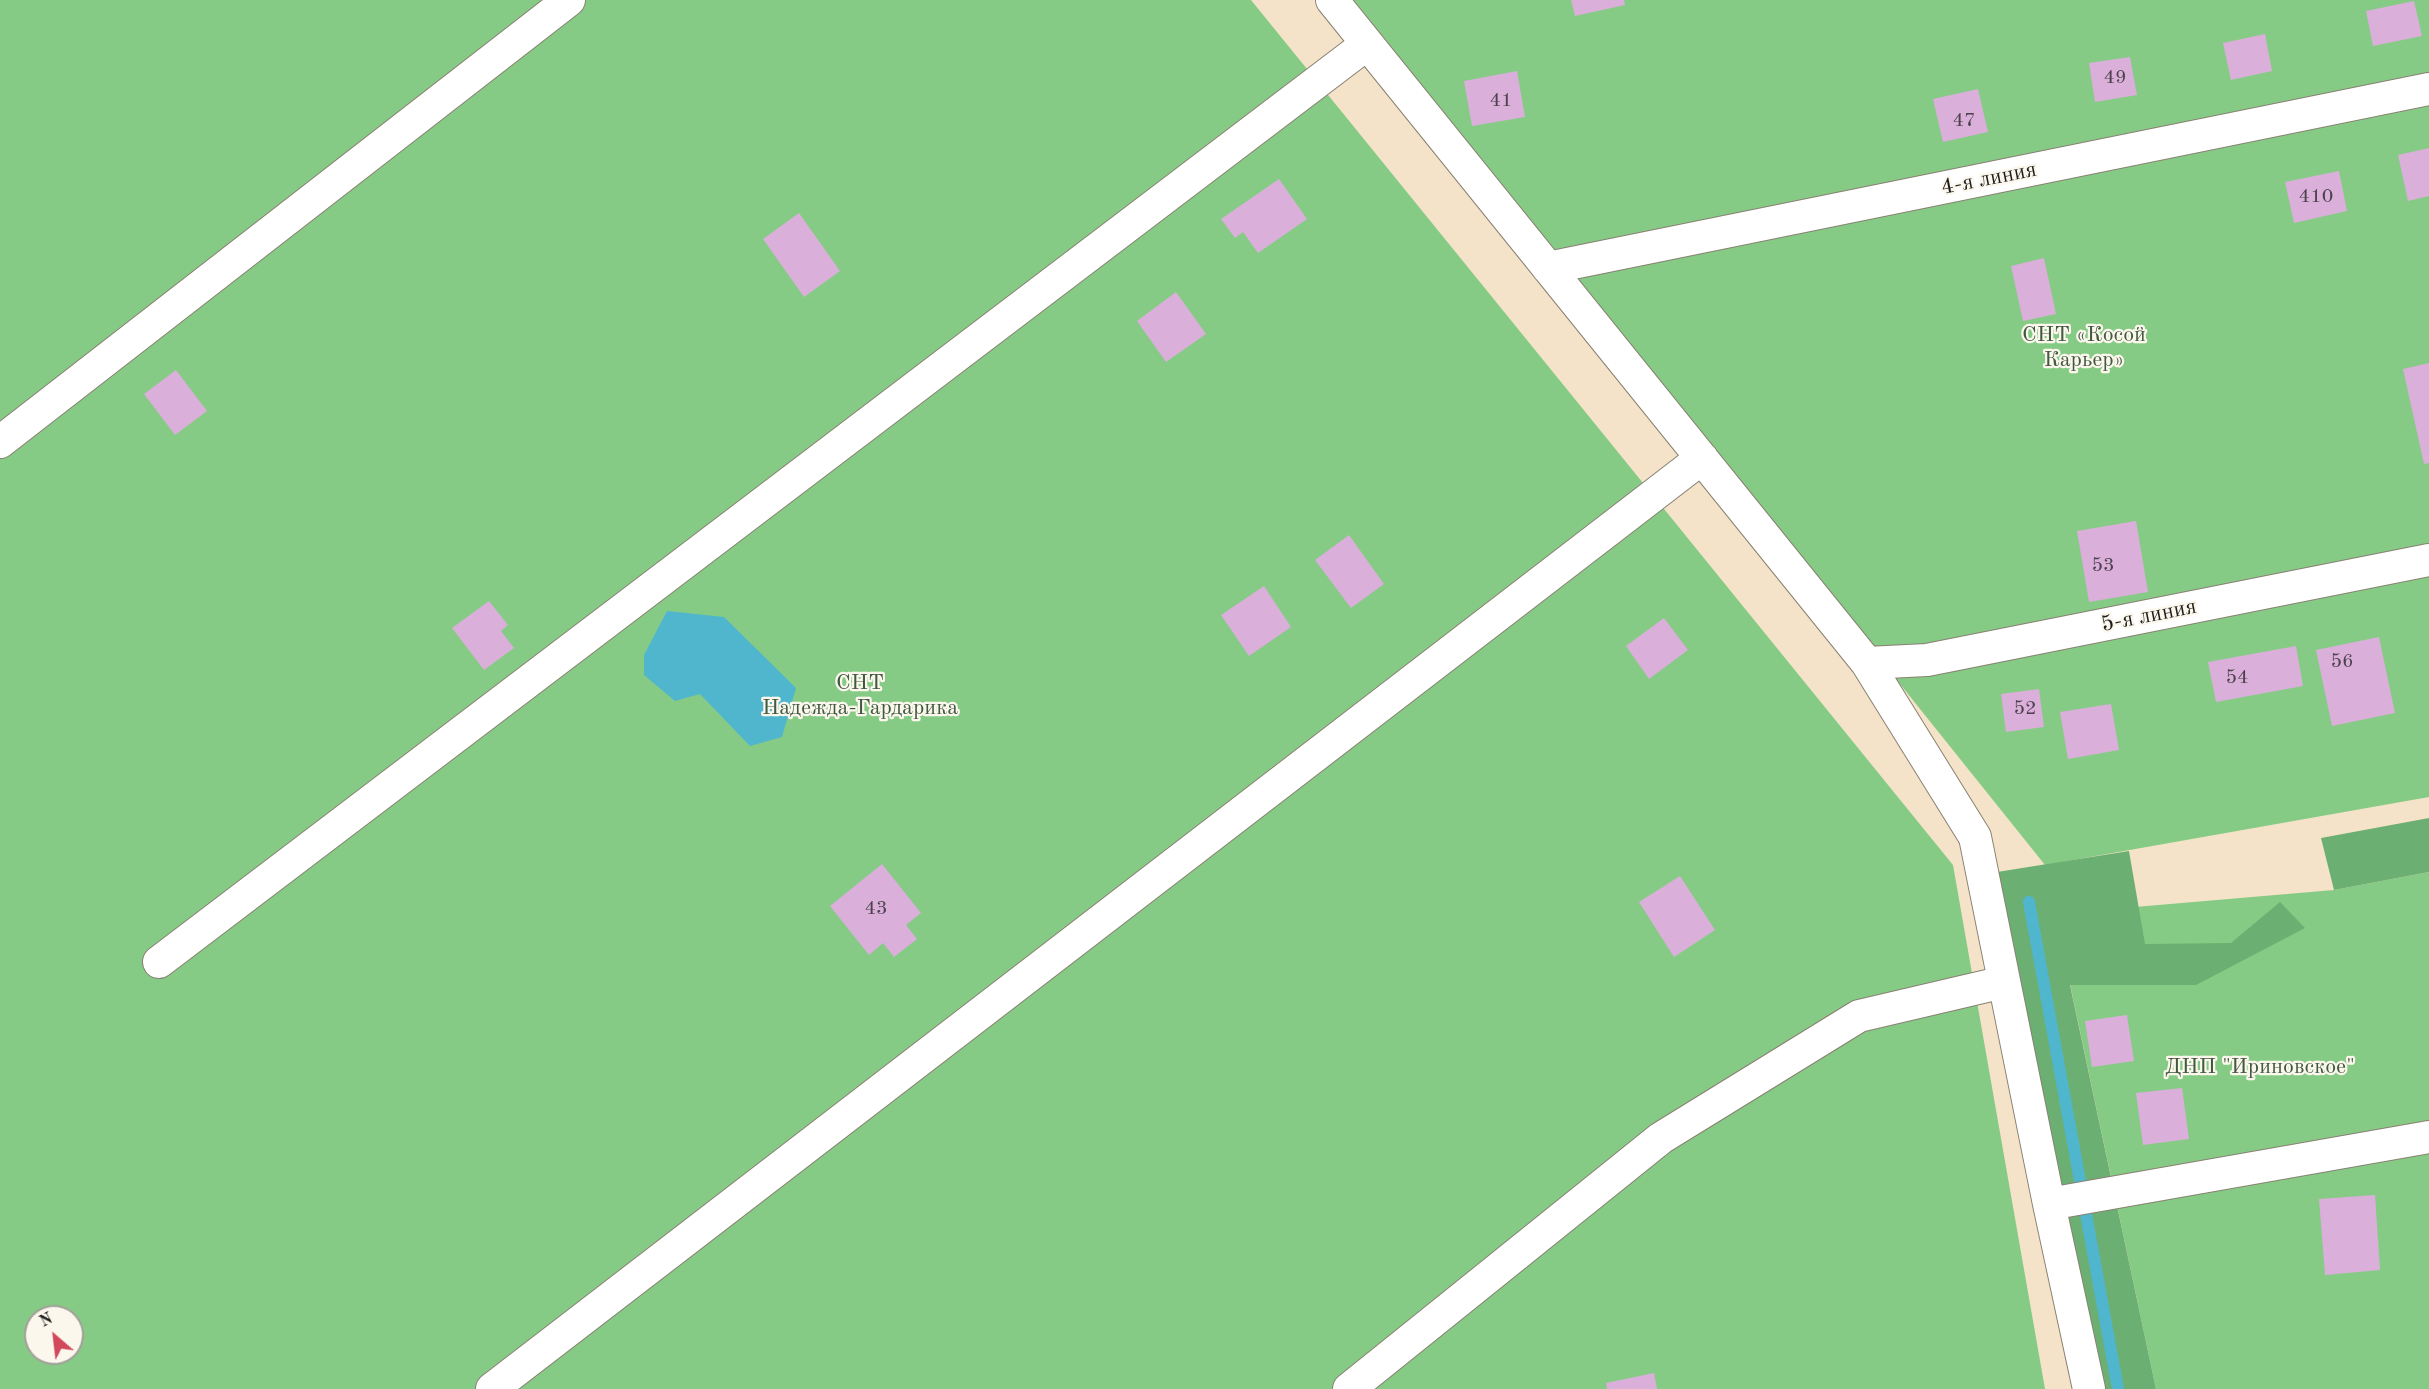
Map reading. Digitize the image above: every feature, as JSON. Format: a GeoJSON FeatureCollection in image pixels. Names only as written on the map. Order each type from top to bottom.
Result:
{"type":"FeatureCollection","features":[{"type":"Feature","properties":{"kind":"street"},"geometry":{"type":"LineString","coordinates":[[0,442],[569,0]]}},
{"type":"Feature","properties":{"kind":"street"},"geometry":{"type":"LineString","coordinates":[[1332,0],[1867,663],[1975,837],[2089,1389]]}},
{"type":"Feature","properties":{"kind":"street"},"geometry":{"type":"LineString","coordinates":[[159,962],[1367,44]]}},
{"type":"Feature","properties":{"kind":"street","name":"4-я линия"},"geometry":{"type":"LineString","coordinates":[[1548,268],[2429,89]]}},
{"type":"Feature","properties":{"kind":"street"},"geometry":{"type":"LineString","coordinates":[[492,1389],[1702,458]]}},
{"type":"Feature","properties":{"kind":"street","name":"5-я линия"},"geometry":{"type":"LineString","coordinates":[[1867,663],[1927,660],[2429,560]]}},
{"type":"Feature","properties":{"kind":"street"},"geometry":{"type":"LineString","coordinates":[[1349,1389],[1661,1138],[1859,1016],[2004,982]]}},
{"type":"Feature","properties":{"kind":"street"},"geometry":{"type":"LineString","coordinates":[[2049,1204],[2429,1137]]}},
{"type":"Feature","properties":{"kind":"green space","name":"СНТ Надежда-Гардарика"},"geometry":{"type":"Polygon","coordinates":[[[0,0],[1251,0],[1953,865],[2045,1389],[0,1389],[0,0]]]}},
{"type":"Feature","properties":{"kind":"green space","name":"СНТ «Косой Карьер»"},"geometry":{"type":"Polygon","coordinates":[[[1352,0],[2429,0],[2429,797],[2045,865],[1352,0]]]}},
{"type":"Feature","properties":{"kind":"green space"},"geometry":{"type":"Polygon","coordinates":[[[2429,818],[2429,872],[2334,890],[2321,838],[2429,818]]]}},
{"type":"Feature","properties":{"kind":"green space"},"geometry":{"type":"Polygon","coordinates":[[[2129,851],[2145,944],[2231,943],[2280,902],[2305,928],[2196,985],[2070,985],[2156,1389],[2080,1389],[1997,872],[2129,851]]]}},
{"type":"Feature","properties":{"kind":"green space","name":"ДНП \"Ириновское\""},"geometry":{"type":"Polygon","coordinates":[[[2429,872],[2429,1389],[2156,1389],[2053,914],[2334,890],[2429,872]]]}},
{"type":"Feature","properties":{"kind":"water"},"geometry":{"type":"Polygon","coordinates":[[[667,611],[724,617],[796,688],[782,737],[750,746],[700,694],[675,701],[644,675],[644,655],[667,611]]]}},
{"type":"Feature","properties":{"kind":"building"},"geometry":{"type":"Polygon","coordinates":[[[1571,0],[1624,0],[1625,5],[1575,16],[1571,0]]]}},
{"type":"Feature","properties":{"kind":"building"},"geometry":{"type":"Polygon","coordinates":[[[2414,1],[2422,36],[2373,46],[2366,11],[2414,1]]]}},
{"type":"Feature","properties":{"kind":"building"},"geometry":{"type":"Polygon","coordinates":[[[2265,34],[2272,71],[2231,80],[2223,43],[2265,34]]]}},
{"type":"Feature","properties":{"kind":"building"},"geometry":{"type":"Polygon","coordinates":[[[2130,57],[2137,95],[2095,102],[2089,63],[2130,57]]]}},
{"type":"Feature","properties":{"kind":"building"},"geometry":{"type":"Polygon","coordinates":[[[1517,71],[1525,117],[1472,126],[1464,81],[1517,71]]]}},
{"type":"Feature","properties":{"kind":"building"},"geometry":{"type":"Polygon","coordinates":[[[1978,89],[1988,132],[1943,142],[1933,99],[1978,89]]]}},
{"type":"Feature","properties":{"kind":"building"},"geometry":{"type":"Polygon","coordinates":[[[2429,148],[2429,196],[2408,201],[2398,155],[2429,148]]]}},
{"type":"Feature","properties":{"kind":"building"},"geometry":{"type":"Polygon","coordinates":[[[2339,171],[2347,211],[2294,223],[2285,182],[2339,171]]]}},
{"type":"Feature","properties":{"kind":"building"},"geometry":{"type":"Polygon","coordinates":[[[1279,179],[1307,219],[1258,253],[1243,232],[1235,238],[1221,219],[1279,179]]]}},
{"type":"Feature","properties":{"kind":"building"},"geometry":{"type":"Polygon","coordinates":[[[799,213],[840,271],[804,297],[763,239],[799,213]]]}},
{"type":"Feature","properties":{"kind":"building"},"geometry":{"type":"Polygon","coordinates":[[[2044,258],[2056,314],[2023,321],[2011,266],[2044,258]]]}},
{"type":"Feature","properties":{"kind":"building"},"geometry":{"type":"Polygon","coordinates":[[[1176,292],[1206,334],[1166,362],[1137,321],[1176,292]]]}},
{"type":"Feature","properties":{"kind":"building"},"geometry":{"type":"Polygon","coordinates":[[[2429,363],[2429,463],[2424,464],[2403,369],[2429,363]]]}},
{"type":"Feature","properties":{"kind":"building"},"geometry":{"type":"Polygon","coordinates":[[[176,370],[207,411],[175,435],[144,394],[176,370]]]}},
{"type":"Feature","properties":{"kind":"building"},"geometry":{"type":"Polygon","coordinates":[[[2136,521],[2148,592],[2089,602],[2077,531],[2136,521]]]}},
{"type":"Feature","properties":{"kind":"building"},"geometry":{"type":"Polygon","coordinates":[[[1349,535],[1384,584],[1351,608],[1315,560],[1349,535]]]}},
{"type":"Feature","properties":{"kind":"building"},"geometry":{"type":"Polygon","coordinates":[[[1264,586],[1291,627],[1249,656],[1221,615],[1264,586]]]}},
{"type":"Feature","properties":{"kind":"building"},"geometry":{"type":"Polygon","coordinates":[[[489,601],[508,625],[501,631],[514,648],[484,670],[452,628],[489,601]]]}},
{"type":"Feature","properties":{"kind":"building"},"geometry":{"type":"Polygon","coordinates":[[[1664,618],[1688,650],[1649,679],[1626,646],[1664,618]]]}},
{"type":"Feature","properties":{"kind":"building"},"geometry":{"type":"Polygon","coordinates":[[[2379,637],[2395,713],[2332,726],[2316,650],[2379,637]]]}},
{"type":"Feature","properties":{"kind":"building"},"geometry":{"type":"Polygon","coordinates":[[[2296,646],[2303,686],[2216,702],[2208,662],[2296,646]]]}},
{"type":"Feature","properties":{"kind":"building"},"geometry":{"type":"Polygon","coordinates":[[[2039,689],[2044,727],[2006,732],[2001,694],[2039,689]]]}},
{"type":"Feature","properties":{"kind":"building"},"geometry":{"type":"Polygon","coordinates":[[[2111,704],[2119,750],[2068,759],[2060,712],[2111,704]]]}},
{"type":"Feature","properties":{"kind":"building"},"geometry":{"type":"Polygon","coordinates":[[[882,864],[921,913],[906,925],[917,939],[894,957],[883,943],[869,955],[830,906],[882,864]]]}},
{"type":"Feature","properties":{"kind":"building"},"geometry":{"type":"Polygon","coordinates":[[[1680,876],[1715,930],[1674,957],[1639,902],[1680,876]]]}},
{"type":"Feature","properties":{"kind":"building"},"geometry":{"type":"Polygon","coordinates":[[[2127,1015],[2134,1061],[2092,1067],[2085,1021],[2127,1015]]]}},
{"type":"Feature","properties":{"kind":"building"},"geometry":{"type":"Polygon","coordinates":[[[2182,1088],[2189,1139],[2143,1145],[2136,1093],[2182,1088]]]}},
{"type":"Feature","properties":{"kind":"building"},"geometry":{"type":"Polygon","coordinates":[[[2375,1195],[2380,1270],[2325,1275],[2319,1199],[2375,1195]]]}},
{"type":"Feature","properties":{"kind":"building"},"geometry":{"type":"Polygon","coordinates":[[[1654,1373],[1657,1389],[1607,1389],[1606,1383],[1654,1373]]]}},
{"type":"Feature","properties":{"kind":"waterway"},"geometry":{"type":"LineString","coordinates":[[2029,902],[2118,1389]]}}]}
